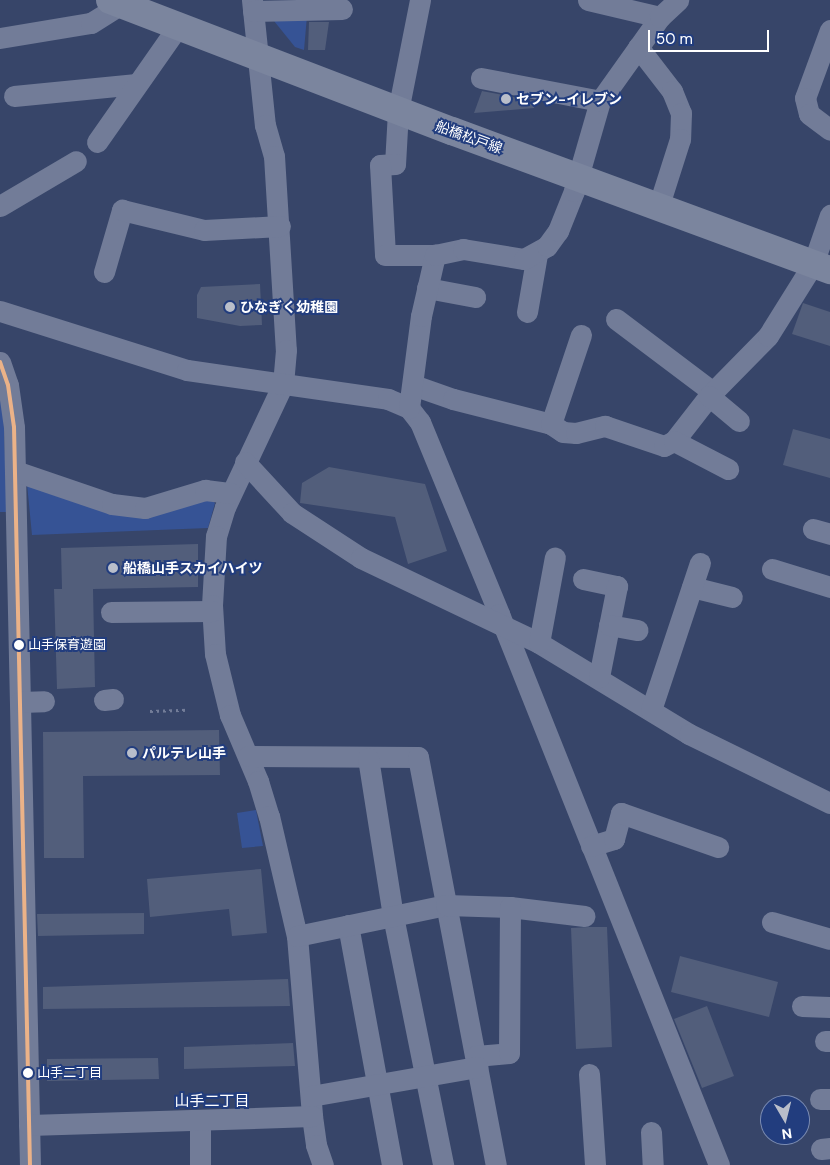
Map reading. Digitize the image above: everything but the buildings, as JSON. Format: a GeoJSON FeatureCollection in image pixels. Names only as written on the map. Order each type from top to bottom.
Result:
{"type":"FeatureCollection","features":[{"type":"Feature","properties":{"kind":"main road","name":"船橋松戸線"},"geometry":{"type":"LineString","coordinates":[[116,2],[256,54],[398,111],[659,205],[822,267]]}},
{"type":"Feature","properties":{"kind":"street"},"geometry":{"type":"LineString","coordinates":[[420,0],[398,111],[395,164],[380,165],[385,255],[436,255],[463,248],[524,259],[537,254],[558,231],[578,177],[600,101],[660,17],[678,0]]}},
{"type":"Feature","properties":{"kind":"street"},"geometry":{"type":"LineString","coordinates":[[588,0],[660,17]]}},
{"type":"Feature","properties":{"kind":"street"},"geometry":{"type":"LineString","coordinates":[[0,38],[91,23],[102,19],[116,2]]}},
{"type":"Feature","properties":{"kind":"street"},"geometry":{"type":"LineString","coordinates":[[323,1165],[316,1145],[297,936],[269,816],[221,688],[215,654],[212,610],[216,536],[231,493],[283,384],[286,322],[280,226],[274,156],[265,125],[256,54],[253,6],[342,9]]}},
{"type":"Feature","properties":{"kind":"street"},"geometry":{"type":"LineString","coordinates":[[97,142],[179,25]]}},
{"type":"Feature","properties":{"kind":"street"},"geometry":{"type":"LineString","coordinates":[[829,128],[809,114],[805,98],[821,80],[830,30]]}},
{"type":"Feature","properties":{"kind":"street"},"geometry":{"type":"LineString","coordinates":[[638,47],[672,91],[681,114],[680,140],[659,205]]}},
{"type":"Feature","properties":{"kind":"street"},"geometry":{"type":"LineString","coordinates":[[481,78],[600,101]]}},
{"type":"Feature","properties":{"kind":"street"},"geometry":{"type":"LineString","coordinates":[[14,96],[136,84]]}},
{"type":"Feature","properties":{"kind":"street"},"geometry":{"type":"LineString","coordinates":[[0,206],[76,161]]}},
{"type":"Feature","properties":{"kind":"street"},"geometry":{"type":"LineString","coordinates":[[104,272],[122,210],[204,230],[280,226]]}},
{"type":"Feature","properties":{"kind":"street"},"geometry":{"type":"LineString","coordinates":[[413,385],[453,399],[552,424],[564,432],[576,433],[605,426],[664,446],[674,441],[711,394],[768,336],[822,267],[830,215]]}},
{"type":"Feature","properties":{"kind":"street"},"geometry":{"type":"LineString","coordinates":[[527,312],[537,254]]}},
{"type":"Feature","properties":{"kind":"street"},"geometry":{"type":"LineString","coordinates":[[408,408],[427,288],[436,255]]}},
{"type":"Feature","properties":{"kind":"street"},"geometry":{"type":"LineString","coordinates":[[427,288],[475,297]]}},
{"type":"Feature","properties":{"kind":"street"},"geometry":{"type":"LineString","coordinates":[[0,311],[151,361],[227,377],[388,399],[408,408],[420,422],[719,1165]]}},
{"type":"Feature","properties":{"kind":"street"},"geometry":{"type":"LineString","coordinates":[[616,319],[711,394],[739,421]]}},
{"type":"Feature","properties":{"kind":"street"},"geometry":{"type":"LineString","coordinates":[[552,424],[581,335]]}},
{"type":"Feature","properties":{"kind":"street"},"geometry":{"type":"LineString","coordinates":[[0,362],[8,385],[15,471],[30,1165]]}},
{"type":"Feature","properties":{"kind":"street"},"geometry":{"type":"LineString","coordinates":[[674,441],[728,469]]}},
{"type":"Feature","properties":{"kind":"street"},"geometry":{"type":"LineString","coordinates":[[245,462],[292,513],[321,534],[361,558],[539,642],[690,734],[830,803]]}},
{"type":"Feature","properties":{"kind":"street"},"geometry":{"type":"LineString","coordinates":[[15,471],[112,504],[145,508],[205,490],[231,493]]}},
{"type":"Feature","properties":{"kind":"street"},"geometry":{"type":"LineString","coordinates":[[539,642],[555,557]]}},
{"type":"Feature","properties":{"kind":"street"},"geometry":{"type":"LineString","coordinates":[[651,710],[700,563]]}},
{"type":"Feature","properties":{"kind":"street"},"geometry":{"type":"LineString","coordinates":[[772,569],[830,587]]}},
{"type":"Feature","properties":{"kind":"street"},"geometry":{"type":"LineString","coordinates":[[583,579],[616,586],[599,677]]}},
{"type":"Feature","properties":{"kind":"street"},"geometry":{"type":"LineString","coordinates":[[692,587],[732,597]]}},
{"type":"Feature","properties":{"kind":"street"},"geometry":{"type":"LineString","coordinates":[[111,612],[212,610]]}},
{"type":"Feature","properties":{"kind":"street"},"geometry":{"type":"LineString","coordinates":[[609,625],[638,630]]}},
{"type":"Feature","properties":{"kind":"street"},"geometry":{"type":"LineString","coordinates":[[20,702],[44,701]]}},
{"type":"Feature","properties":{"kind":"street"},"geometry":{"type":"LineString","coordinates":[[248,756],[418,757],[496,1165]]}},
{"type":"Feature","properties":{"kind":"street"},"geometry":{"type":"LineString","coordinates":[[368,758],[394,916],[443,1165]]}},
{"type":"Feature","properties":{"kind":"street"},"geometry":{"type":"LineString","coordinates":[[591,846],[614,838],[621,813],[718,847]]}},
{"type":"Feature","properties":{"kind":"street"},"geometry":{"type":"LineString","coordinates":[[297,936],[446,905],[510,907],[584,916]]}},
{"type":"Feature","properties":{"kind":"street"},"geometry":{"type":"LineString","coordinates":[[29,1126],[200,1120],[312,1106],[377,1084],[426,1076],[509,1053],[510,907]]}},
{"type":"Feature","properties":{"kind":"street"},"geometry":{"type":"LineString","coordinates":[[772,922],[830,939]]}},
{"type":"Feature","properties":{"kind":"street"},"geometry":{"type":"LineString","coordinates":[[348,925],[392,1165]]}},
{"type":"Feature","properties":{"kind":"street"},"geometry":{"type":"LineString","coordinates":[[802,1006],[830,1007]]}},
{"type":"Feature","properties":{"kind":"street"},"geometry":{"type":"LineString","coordinates":[[589,1074],[595,1165]]}},
{"type":"Feature","properties":{"kind":"street"},"geometry":{"type":"LineString","coordinates":[[200,1120],[200,1165]]}},
{"type":"Feature","properties":{"kind":"street"},"geometry":{"type":"LineString","coordinates":[[651,1132],[653,1165]]}},
{"type":"Feature","properties":{"kind":"path"},"geometry":{"type":"LineString","coordinates":[[150,711],[188,710]]}},
{"type":"Feature","properties":{"kind":"shaded area"},"geometry":{"type":"Polygon","coordinates":[[[270,16],[307,16],[304,50],[295,47],[270,16]]]}},
{"type":"Feature","properties":{"kind":"shaded area"},"geometry":{"type":"Polygon","coordinates":[[[0,391],[3,401],[7,512],[0,512],[0,391]]]}},
{"type":"Feature","properties":{"kind":"shaded area"},"geometry":{"type":"Polygon","coordinates":[[[27,484],[114,509],[208,497],[215,503],[208,528],[32,535],[27,484]]]}},
{"type":"Feature","properties":{"kind":"shaded area"},"geometry":{"type":"Polygon","coordinates":[[[256,810],[263,846],[242,848],[237,813],[256,810]]]}},
{"type":"Feature","properties":{"kind":"transit line"},"geometry":{"type":"LineString","coordinates":[[0,362],[8,385],[14,427],[30,1165]]}},
{"type":"Feature","properties":{"kind":"place","name":"セブン-イレブン"},"geometry":{"type":"Point","coordinates":[506,99]}},
{"type":"Feature","properties":{"kind":"place","name":"ひなぎく幼稚園"},"geometry":{"type":"Point","coordinates":[230,307]}},
{"type":"Feature","properties":{"kind":"place","name":"船橋山手スカイハイツ"},"geometry":{"type":"Point","coordinates":[113,568]}},
{"type":"Feature","properties":{"kind":"place","name":"山手保育遊園"},"geometry":{"type":"Point","coordinates":[19,645]}},
{"type":"Feature","properties":{"kind":"place","name":"パルテレ山手"},"geometry":{"type":"Point","coordinates":[132,753]}},
{"type":"Feature","properties":{"kind":"place","name":"山手二丁目"},"geometry":{"type":"Point","coordinates":[28,1073]}},
{"type":"Feature","properties":{"kind":"district","name":"山手二丁目"},"geometry":{"type":"Point","coordinates":[212,1102]}}]}
